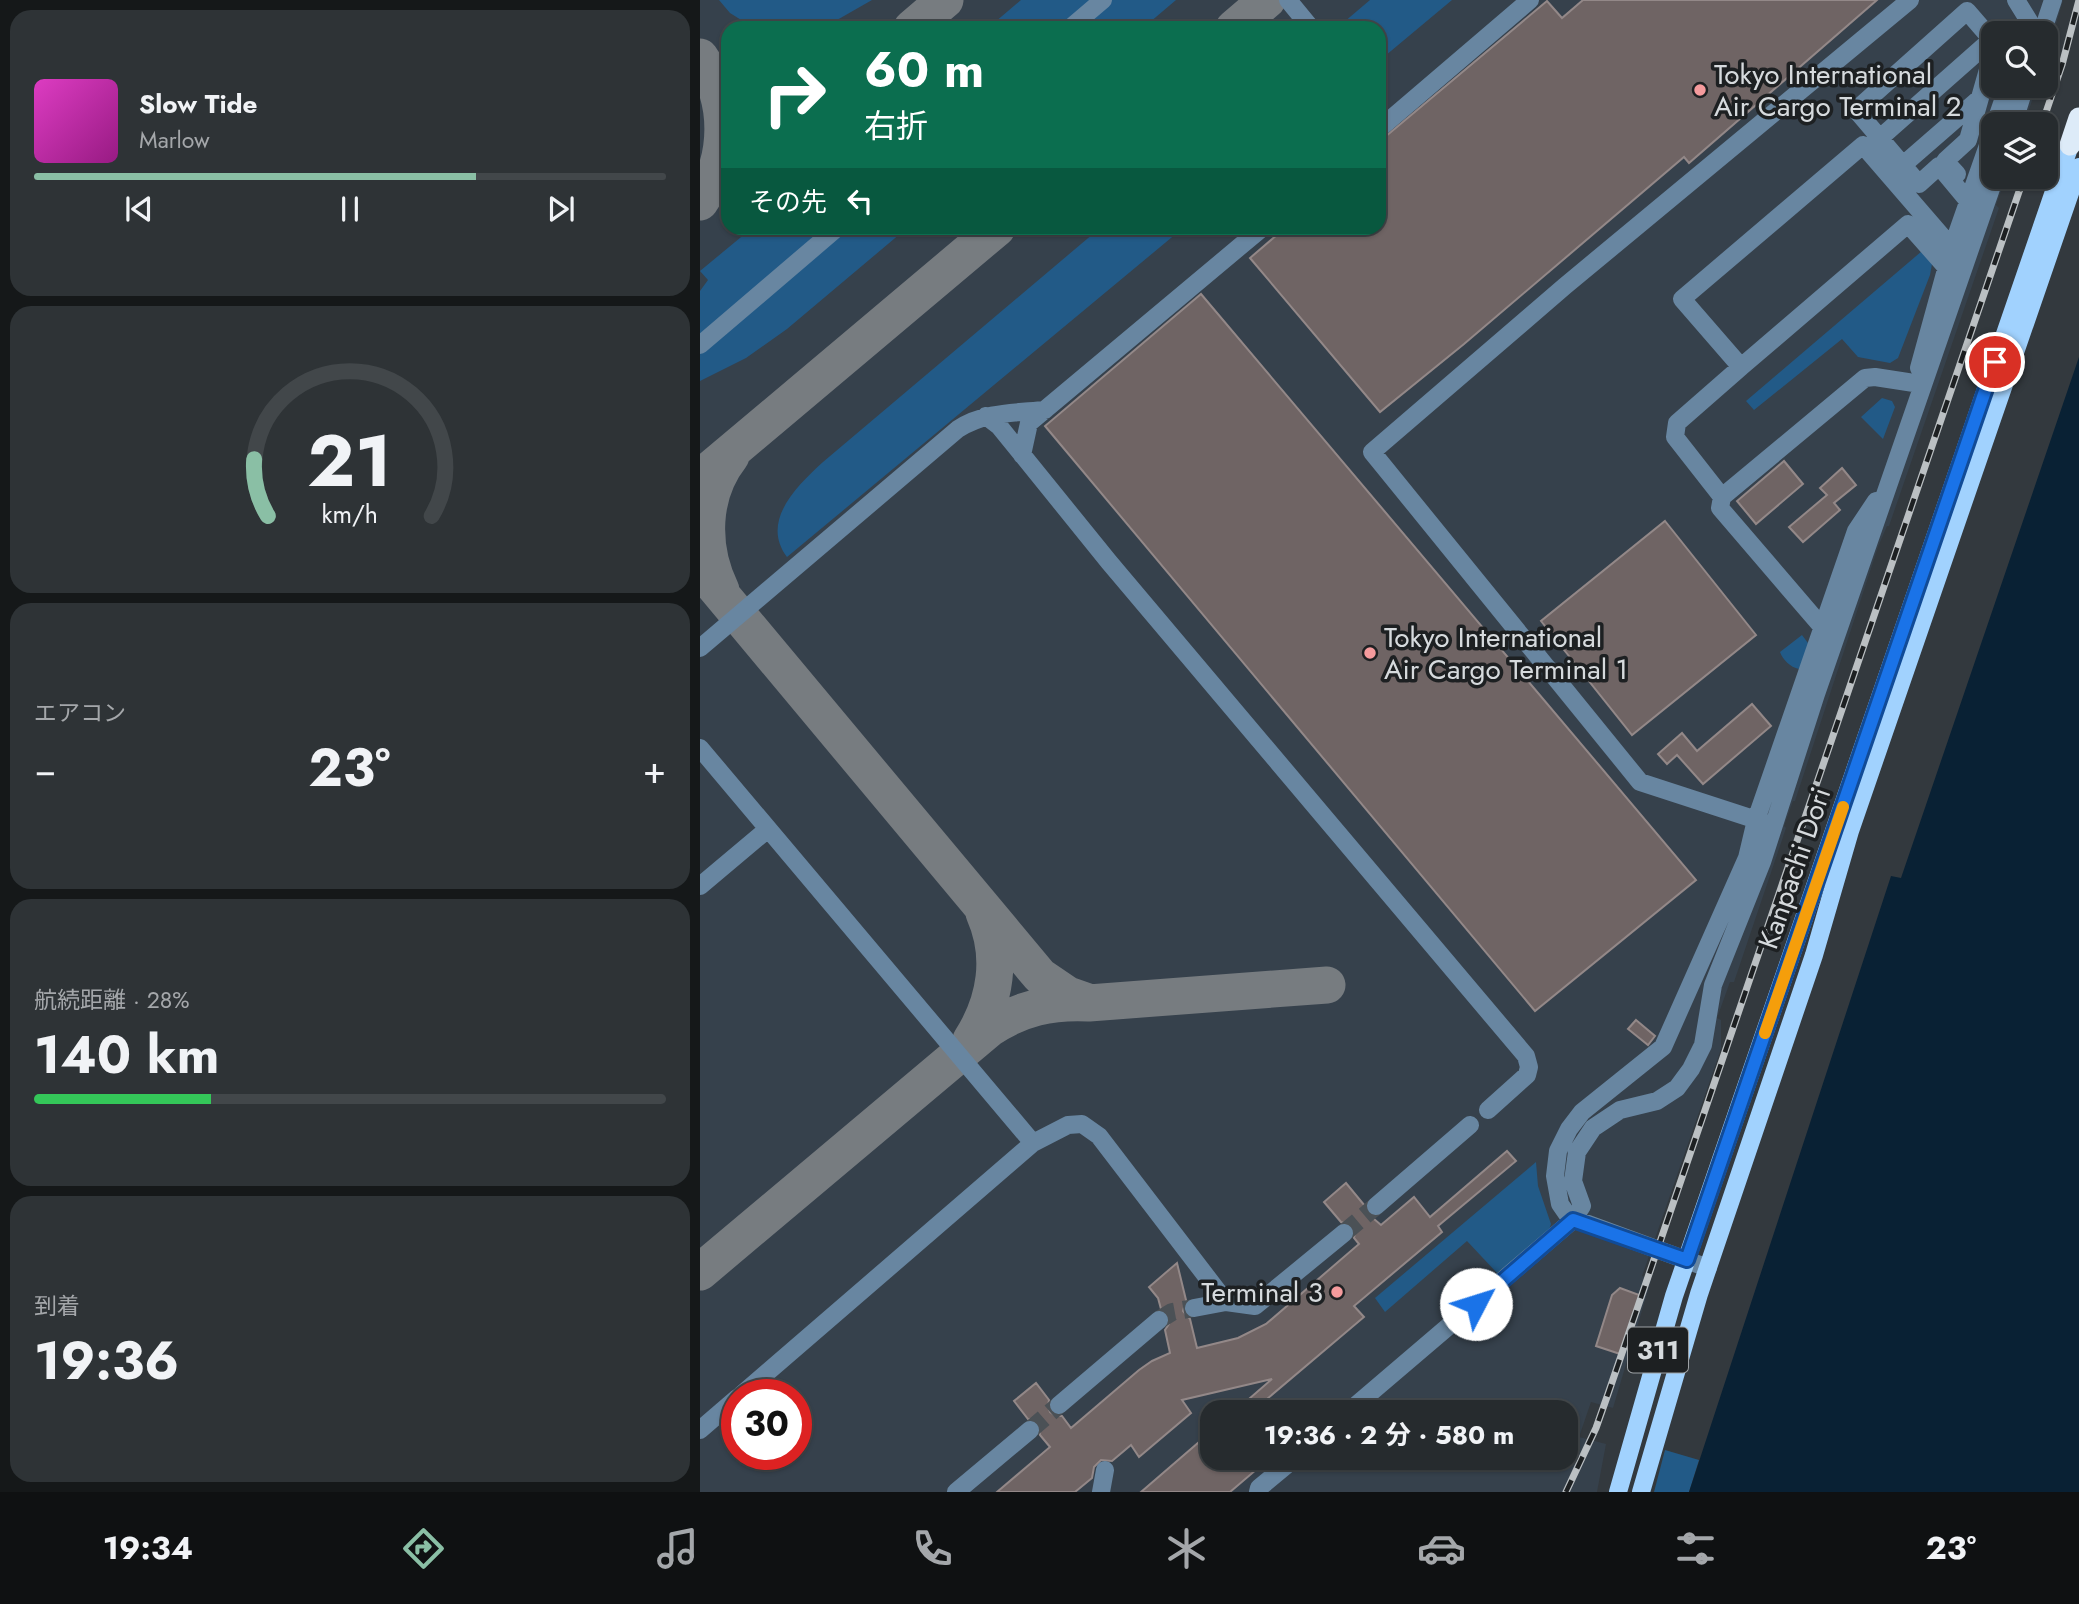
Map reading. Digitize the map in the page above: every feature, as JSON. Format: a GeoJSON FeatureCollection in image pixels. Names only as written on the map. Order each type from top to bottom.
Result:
{"type":"FeatureCollection","features":[{"type":"Feature","properties":{"kind":"highway"},"geometry":{"type":"LineString","coordinates":[[2070,145],[2079,118]]}},
{"type":"Feature","properties":{"kind":"main road","name":"Kanpachi Dori"},"geometry":{"type":"LineString","coordinates":[[1618,1492],[1687,1260],[2070,145]]}},
{"type":"Feature","properties":{"kind":"main road","name":"Kanpachi Dori"},"geometry":{"type":"LineString","coordinates":[[1641,1492],[1672,1381],[1814,955],[1850,831],[2079,167]]}},
{"type":"Feature","properties":{"kind":"street"},"geometry":{"type":"LineString","coordinates":[[1078,21],[1103,0]]}},
{"type":"Feature","properties":{"kind":"street"},"geometry":{"type":"LineString","coordinates":[[1287,0],[1305,21]]}},
{"type":"Feature","properties":{"kind":"street"},"geometry":{"type":"LineString","coordinates":[[1386,116],[1530,0]]}},
{"type":"Feature","properties":{"kind":"street"},"geometry":{"type":"LineString","coordinates":[[1696,163],[1893,0]]}},
{"type":"Feature","properties":{"kind":"street"},"geometry":{"type":"LineString","coordinates":[[1764,823],[1640,782],[1372,453],[1565,286],[1910,0]]}},
{"type":"Feature","properties":{"kind":"street"},"geometry":{"type":"LineString","coordinates":[[2016,0],[2029,21]]}},
{"type":"Feature","properties":{"kind":"street"},"geometry":{"type":"LineString","coordinates":[[2046,21],[2053,0]]}},
{"type":"Feature","properties":{"kind":"street"},"geometry":{"type":"LineString","coordinates":[[1971,196],[1939,166],[1919,184],[1856,110],[1967,11],[1981,27]]}},
{"type":"Feature","properties":{"kind":"street"},"geometry":{"type":"LineString","coordinates":[[1880,138],[1981,50]]}},
{"type":"Feature","properties":{"kind":"street"},"geometry":{"type":"LineString","coordinates":[[1971,196],[1945,160],[1968,140],[1981,95]]}},
{"type":"Feature","properties":{"kind":"street"},"geometry":{"type":"LineString","coordinates":[[1903,165],[1980,99]]}},
{"type":"Feature","properties":{"kind":"street"},"geometry":{"type":"LineString","coordinates":[[1741,367],[1682,299],[1863,145],[1952,248]]}},
{"type":"Feature","properties":{"kind":"street"},"geometry":{"type":"LineString","coordinates":[[1362,1400],[1573,1220],[1581,1206],[1573,1181],[1577,1152],[1593,1128],[1620,1110],[1657,1101],[1677,1088],[1697,1057],[1703,1045],[1713,985],[1762,862],[1764,823],[1823,628],[1856,531],[1875,505],[1914,383],[1946,267],[1981,166]]}},
{"type":"Feature","properties":{"kind":"street"},"geometry":{"type":"LineString","coordinates":[[1708,1268],[1573,1220],[1560,1204],[1555,1176],[1558,1151],[1569,1129],[1582,1112],[1663,1047],[1764,823],[1816,694],[1991,189]]}},
{"type":"Feature","properties":{"kind":"street"},"geometry":{"type":"LineString","coordinates":[[1722,497],[1675,437],[1677,423],[1908,224],[1946,267]]}},
{"type":"Feature","properties":{"kind":"street"},"geometry":{"type":"LineString","coordinates":[[700,345],[829,235]]}},
{"type":"Feature","properties":{"kind":"street"},"geometry":{"type":"LineString","coordinates":[[1022,456],[1029,423],[1254,235]]}},
{"type":"Feature","properties":{"kind":"street"},"geometry":{"type":"LineString","coordinates":[[1823,628],[1720,508],[1722,497],[1865,378],[1914,383]]}},
{"type":"Feature","properties":{"kind":"street"},"geometry":{"type":"LineString","coordinates":[[700,648],[958,429],[974,419],[986,416],[1045,410]]}},
{"type":"Feature","properties":{"kind":"street"},"geometry":{"type":"LineString","coordinates":[[986,416],[999,426],[1118,573],[1526,1056],[1529,1066],[1527,1075],[1488,1110]]}},
{"type":"Feature","properties":{"kind":"street"},"geometry":{"type":"LineString","coordinates":[[700,748],[1033,1143]]}},
{"type":"Feature","properties":{"kind":"street"},"geometry":{"type":"LineString","coordinates":[[700,886],[768,829]]}},
{"type":"Feature","properties":{"kind":"street"},"geometry":{"type":"LineString","coordinates":[[759,1379],[1033,1143],[1068,1125],[1082,1124],[1099,1136],[1226,1302]]}},
{"type":"Feature","properties":{"kind":"street"},"geometry":{"type":"LineString","coordinates":[[1376,1206],[1470,1125]]}},
{"type":"Feature","properties":{"kind":"street"},"geometry":{"type":"LineString","coordinates":[[1194,1308],[1226,1302],[1255,1306],[1344,1233]]}},
{"type":"Feature","properties":{"kind":"street"},"geometry":{"type":"LineString","coordinates":[[1059,1405],[1159,1320]]}},
{"type":"Feature","properties":{"kind":"street"},"geometry":{"type":"LineString","coordinates":[[700,1430],[721,1412]]}},
{"type":"Feature","properties":{"kind":"street"},"geometry":{"type":"LineString","coordinates":[[956,1492],[1030,1430]]}},
{"type":"Feature","properties":{"kind":"street"},"geometry":{"type":"LineString","coordinates":[[1258,1492],[1259,1488],[1281,1470]]}},
{"type":"Feature","properties":{"kind":"street"},"geometry":{"type":"LineString","coordinates":[[1101,1492],[1105,1471]]}},
{"type":"Feature","properties":{"kind":"shaded area"},"geometry":{"type":"Polygon","coordinates":[[[700,0],[2063,0],[2057,21],[1981,21],[1981,98],[2033,98],[2028,112],[1981,112],[1981,189],[2002,189],[1996,205],[1999,208],[1889,526],[1878,547],[1734,982],[1730,982],[1717,1018],[1721,1020],[1721,1049],[1642,1276],[1651,1280],[1613,1408],[1591,1402],[1579,1437],[1606,1444],[1597,1492],[700,1492],[700,0]]]}},
{"type":"Feature","properties":{"kind":"shaded area"},"geometry":{"type":"Polygon","coordinates":[[[719,0],[872,0],[835,21],[743,21],[730,13],[719,0]]]}},
{"type":"Feature","properties":{"kind":"shaded area"},"geometry":{"type":"Polygon","coordinates":[[[1021,0],[1176,0],[1151,21],[996,21],[1021,0]]]}},
{"type":"Feature","properties":{"kind":"shaded area"},"geometry":{"type":"Polygon","coordinates":[[[1370,0],[1452,0],[1386,55],[1386,21],[1345,21],[1370,0]]]}},
{"type":"Feature","properties":{"kind":"shaded area"},"geometry":{"type":"Polygon","coordinates":[[[744,235],[899,235],[787,329],[746,358],[700,381],[700,291],[708,280],[700,271],[744,235]]]}},
{"type":"Feature","properties":{"kind":"shaded area"},"geometry":{"type":"Polygon","coordinates":[[[1092,235],[1175,235],[787,557],[780,544],[780,517],[793,493],[823,462],[1092,235]]]}},
{"type":"Feature","properties":{"kind":"shaded area"},"geometry":{"type":"Polygon","coordinates":[[[1922,251],[1932,264],[1930,275],[1898,358],[1890,363],[1858,357],[1842,339],[1754,410],[1746,401],[1922,251]]]}},
{"type":"Feature","properties":{"kind":"shaded area"},"geometry":{"type":"Polygon","coordinates":[[[2079,357],[2079,1492],[1689,1492],[1891,876],[1901,878],[2079,357]]]}},
{"type":"Feature","properties":{"kind":"shaded area"},"geometry":{"type":"Polygon","coordinates":[[[1882,398],[1892,401],[1895,407],[1883,439],[1861,417],[1882,398]]]}},
{"type":"Feature","properties":{"kind":"shaded area"},"geometry":{"type":"Polygon","coordinates":[[[1802,635],[1811,647],[1799,669],[1787,663],[1780,652],[1802,635]]]}},
{"type":"Feature","properties":{"kind":"shaded area"},"geometry":{"type":"Polygon","coordinates":[[[1536,1162],[1538,1186],[1551,1224],[1548,1233],[1497,1273],[1467,1241],[1385,1312],[1375,1298],[1536,1162]]]}},
{"type":"Feature","properties":{"kind":"shaded area"},"geometry":{"type":"Polygon","coordinates":[[[1665,1450],[1699,1460],[1689,1492],[1654,1492],[1665,1450]]]}},
{"type":"Feature","properties":{"kind":"building"},"geometry":{"type":"Polygon","coordinates":[[[1583,0],[1877,0],[1689,163],[1684,157],[1380,412],[1250,258],[1277,235],[1386,235],[1386,136],[1547,1],[1562,18],[1583,0]]]}},
{"type":"Feature","properties":{"kind":"building","name":"Tokyo International Air Cargo Terminal 1"},"geometry":{"type":"Polygon","coordinates":[[[1201,294],[1696,880],[1535,1011],[1045,426],[1201,294]]]}},
{"type":"Feature","properties":{"kind":"building"},"geometry":{"type":"Polygon","coordinates":[[[1784,461],[1803,484],[1756,524],[1737,501],[1784,461]]]}},
{"type":"Feature","properties":{"kind":"building"},"geometry":{"type":"Polygon","coordinates":[[[1842,468],[1856,485],[1834,503],[1840,510],[1803,542],[1789,527],[1827,495],[1820,488],[1842,468]]]}},
{"type":"Feature","properties":{"kind":"building"},"geometry":{"type":"Polygon","coordinates":[[[1665,521],[1756,635],[1632,735],[1541,621],[1665,521]]]}},
{"type":"Feature","properties":{"kind":"building"},"geometry":{"type":"Polygon","coordinates":[[[1752,704],[1771,726],[1703,784],[1677,755],[1667,764],[1658,754],[1682,733],[1697,751],[1752,704]]]}},
{"type":"Feature","properties":{"kind":"building"},"geometry":{"type":"Polygon","coordinates":[[[1636,1020],[1655,1036],[1648,1045],[1628,1029],[1636,1020]]]}},
{"type":"Feature","properties":{"kind":"building","name":"Terminal 3"},"geometry":{"type":"Polygon","coordinates":[[[1507,1151],[1516,1161],[1438,1226],[1442,1232],[1354,1306],[1364,1317],[1266,1400],[1248,1400],[1272,1379],[1182,1400],[1191,1413],[1139,1457],[1131,1445],[1112,1461],[1101,1460],[1094,1467],[1092,1478],[1075,1492],[997,1492],[1050,1447],[1040,1435],[1039,1423],[1028,1419],[1014,1401],[1036,1383],[1049,1400],[1050,1412],[1062,1416],[1071,1428],[1139,1370],[1170,1353],[1165,1330],[1170,1317],[1161,1309],[1158,1298],[1149,1287],[1177,1263],[1186,1300],[1183,1311],[1190,1319],[1197,1348],[1238,1338],[1266,1324],[1359,1244],[1354,1238],[1352,1225],[1341,1222],[1324,1202],[1346,1183],[1365,1206],[1367,1213],[1381,1225],[1414,1197],[1430,1217],[1507,1151]]]}},
{"type":"Feature","properties":{"kind":"building"},"geometry":{"type":"Polygon","coordinates":[[[1620,1288],[1642,1296],[1623,1355],[1596,1346],[1612,1295],[1620,1288]]]}},
{"type":"Feature","properties":{"kind":"building"},"geometry":{"type":"Polygon","coordinates":[[[1200,1441],[1200,1470],[1256,1470],[1230,1492],[1141,1492],[1200,1441]]]}},
{"type":"Feature","properties":{"kind":"taxiway"},"geometry":{"type":"LineString","coordinates":[[920,21],[945,0]]}},
{"type":"Feature","properties":{"kind":"taxiway"},"geometry":{"type":"LineString","coordinates":[[1242,21],[1267,0]]}},
{"type":"Feature","properties":{"kind":"taxiway"},"geometry":{"type":"LineString","coordinates":[[700,57],[710,74],[721,106]]}},
{"type":"Feature","properties":{"kind":"taxiway"},"geometry":{"type":"LineString","coordinates":[[700,202],[710,185],[721,149]]}},
{"type":"Feature","properties":{"kind":"taxiway"},"geometry":{"type":"LineString","coordinates":[[700,478],[989,235]]}},
{"type":"Feature","properties":{"kind":"taxiway"},"geometry":{"type":"LineString","coordinates":[[721,590],[709,556],[707,521],[714,487],[731,456]]}},
{"type":"Feature","properties":{"kind":"taxiway"},"geometry":{"type":"LineString","coordinates":[[700,569],[1040,976],[1068,995],[1088,1002]]}},
{"type":"Feature","properties":{"kind":"taxiway"},"geometry":{"type":"LineString","coordinates":[[971,1040],[986,1010],[994,978],[994,945],[984,913]]}},
{"type":"Feature","properties":{"kind":"taxiway"},"geometry":{"type":"LineString","coordinates":[[700,1272],[989,1029],[1012,1016],[1037,1007],[1062,1003],[1327,985]]}},
{"type":"Feature","properties":{"kind":"tunnel"},"geometry":{"type":"LineString","coordinates":[[1344,1233],[1376,1206]]}},
{"type":"Feature","properties":{"kind":"tunnel"},"geometry":{"type":"LineString","coordinates":[[1159,1320],[1172,1312],[1194,1308]]}},
{"type":"Feature","properties":{"kind":"tunnel"},"geometry":{"type":"LineString","coordinates":[[1030,1430],[1059,1405]]}},
{"type":"Feature","properties":{"kind":"railway"},"geometry":{"type":"LineString","coordinates":[[2046,112],[2079,0]]}},
{"type":"Feature","properties":{"kind":"railway"},"geometry":{"type":"LineString","coordinates":[[1566,1492],[1596,1428],[1608,1394],[2020,189]]}},
{"type":"Feature","properties":{"kind":"slow traffic"},"geometry":{"type":"LineString","coordinates":[[1765,1033],[1843,807]]}},
{"type":"Feature","properties":{"kind":"place","name":"Tokyo International Air Cargo Terminal 2"},"geometry":{"type":"Point","coordinates":[1700,90]}},
{"type":"Feature","properties":{"kind":"place","name":"Tokyo International Air Cargo Terminal 1"},"geometry":{"type":"Point","coordinates":[1370,653]}},
{"type":"Feature","properties":{"kind":"place","name":"Terminal 3"},"geometry":{"type":"Point","coordinates":[1337,1292]}},
{"type":"Feature","properties":{"kind":"route"},"geometry":{"type":"LineString","coordinates":[[1476,1304],[1573,1220],[1687,1260],[1995,362]]}}]}
